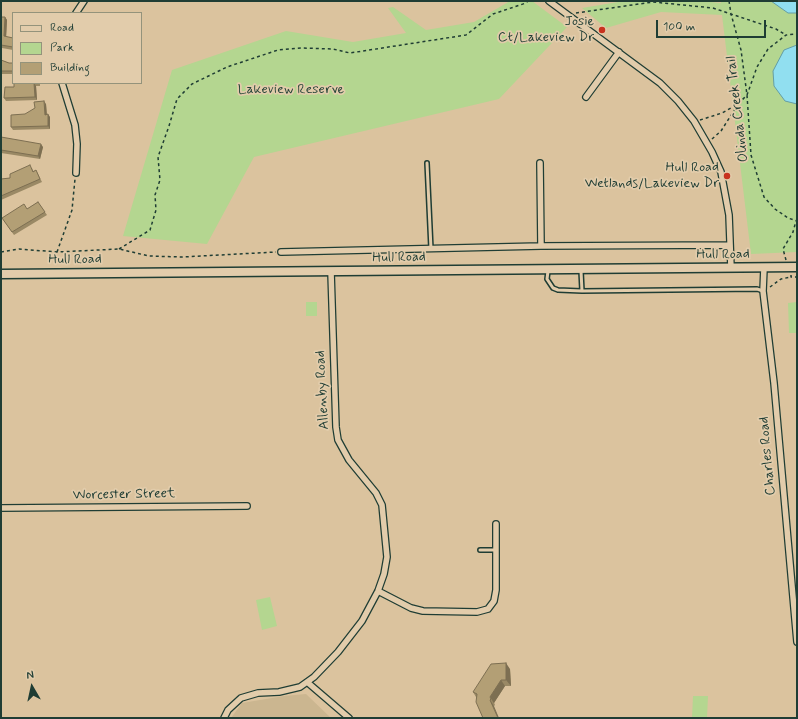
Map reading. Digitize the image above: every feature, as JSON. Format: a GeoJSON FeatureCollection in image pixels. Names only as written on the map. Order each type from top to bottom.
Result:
{"type":"FeatureCollection","features":[{"type":"Feature","properties":{"kind":"main road","name":"Hull Road"},"geometry":{"type":"LineString","coordinates":[[1,274],[793,267]]}},
{"type":"Feature","properties":{"kind":"street"},"geometry":{"type":"LineString","coordinates":[[77,12],[84,1]]}},
{"type":"Feature","properties":{"kind":"street"},"geometry":{"type":"LineString","coordinates":[[549,1],[660,83],[678,101],[694,121],[708,144],[721,172],[729,215],[731,268]]}},
{"type":"Feature","properties":{"kind":"street"},"geometry":{"type":"LineString","coordinates":[[586,97],[619,52]]}},
{"type":"Feature","properties":{"kind":"street"},"geometry":{"type":"LineString","coordinates":[[62,84],[75,125],[77,144],[76,173]]}},
{"type":"Feature","properties":{"kind":"street"},"geometry":{"type":"LineString","coordinates":[[540,163],[541,246]]}},
{"type":"Feature","properties":{"kind":"street","name":"Hull Road"},"geometry":{"type":"LineString","coordinates":[[281,252],[541,246],[730,245]]}},
{"type":"Feature","properties":{"kind":"street","name":"Charles Road"},"geometry":{"type":"LineString","coordinates":[[764,268],[763,290],[774,384],[797,642]]}},
{"type":"Feature","properties":{"kind":"street","name":"Allenby Road"},"geometry":{"type":"LineString","coordinates":[[224,718],[228,710],[241,698],[258,693],[280,692],[300,687],[314,677],[343,646],[362,621],[378,591],[384,574],[386,556],[382,505],[376,494],[349,460],[338,440],[336,427],[331,272]]}},
{"type":"Feature","properties":{"kind":"street","name":"Worcester Street"},"geometry":{"type":"LineString","coordinates":[[1,508],[247,506]]}},
{"type":"Feature","properties":{"kind":"street"},"geometry":{"type":"LineString","coordinates":[[378,591],[411,608],[423,611],[477,612],[488,609],[494,601],[496,590],[496,524]]}},
{"type":"Feature","properties":{"kind":"street"},"geometry":{"type":"LineString","coordinates":[[307,682],[349,718]]}},
{"type":"Feature","properties":{"kind":"lane"},"geometry":{"type":"LineString","coordinates":[[427,162],[431,249]]}},
{"type":"Feature","properties":{"kind":"lane"},"geometry":{"type":"LineString","coordinates":[[549,269],[547,278],[553,288],[558,290],[763,290]]}},
{"type":"Feature","properties":{"kind":"lane"},"geometry":{"type":"LineString","coordinates":[[581,269],[582,291]]}},
{"type":"Feature","properties":{"kind":"lane"},"geometry":{"type":"LineString","coordinates":[[480,550],[496,550]]}},
{"type":"Feature","properties":{"kind":"path"},"geometry":{"type":"LineString","coordinates":[[119,249],[150,230],[156,210],[155,195],[160,180],[158,157],[177,99],[192,84],[227,67],[278,50],[301,48],[333,49],[350,53],[466,35],[493,14],[528,1]]}},
{"type":"Feature","properties":{"kind":"path","name":"Olinda Creek Trail"},"geometry":{"type":"LineString","coordinates":[[729,1],[741,50],[747,95],[751,155],[764,197],[775,209],[788,218],[796,221],[784,249],[793,267]]}},
{"type":"Feature","properties":{"kind":"path"},"geometry":{"type":"LineString","coordinates":[[567,15],[653,2],[712,8],[776,29],[786,35]]}},
{"type":"Feature","properties":{"kind":"path"},"geometry":{"type":"LineString","coordinates":[[708,144],[721,131],[738,104],[747,95],[757,67],[768,49],[786,35],[797,34]]}},
{"type":"Feature","properties":{"kind":"path"},"geometry":{"type":"LineString","coordinates":[[694,121],[722,113],[738,104]]}},
{"type":"Feature","properties":{"kind":"path"},"geometry":{"type":"LineString","coordinates":[[57,252],[72,210],[76,173]]}},
{"type":"Feature","properties":{"kind":"path"},"geometry":{"type":"LineString","coordinates":[[1,252],[19,249],[57,252],[119,249],[148,256],[182,257],[281,252]]}},
{"type":"Feature","properties":{"kind":"path"},"geometry":{"type":"LineString","coordinates":[[763,290],[771,287],[781,279],[791,277]]}},
{"type":"Feature","properties":{"kind":"shaded area"},"geometry":{"type":"Polygon","coordinates":[[[306,694],[331,718],[231,718],[242,703],[306,694]]]}},
{"type":"Feature","properties":{"kind":"green space","name":"Lakeview Reserve"},"geometry":{"type":"Polygon","coordinates":[[[510,1],[532,1],[567,27],[499,99],[254,157],[207,244],[123,236],[172,70],[286,31],[353,42],[406,33],[388,8],[393,7],[426,30],[474,22],[510,1]]]}},
{"type":"Feature","properties":{"kind":"green space"},"geometry":{"type":"Polygon","coordinates":[[[624,1],[701,1],[721,3],[721,1],[797,1],[797,252],[751,254],[722,15],[661,12],[606,28],[582,8],[624,1]]]}},
{"type":"Feature","properties":{"kind":"green space"},"geometry":{"type":"Polygon","coordinates":[[[306,302],[317,302],[317,316],[306,316],[306,302]]]}},
{"type":"Feature","properties":{"kind":"green space"},"geometry":{"type":"Polygon","coordinates":[[[797,302],[797,333],[789,333],[788,303],[797,302]]]}},
{"type":"Feature","properties":{"kind":"green space"},"geometry":{"type":"Polygon","coordinates":[[[270,597],[277,626],[262,630],[256,600],[270,597]]]}},
{"type":"Feature","properties":{"kind":"green space"},"geometry":{"type":"Polygon","coordinates":[[[693,696],[708,696],[707,718],[692,718],[693,696]]]}},
{"type":"Feature","properties":{"kind":"water"},"geometry":{"type":"Polygon","coordinates":[[[771,1],[797,1],[797,13],[788,13],[771,1]]]}},
{"type":"Feature","properties":{"kind":"water"},"geometry":{"type":"Polygon","coordinates":[[[797,45],[797,104],[785,101],[774,86],[773,71],[784,50],[797,45]]]}},
{"type":"Feature","properties":{"kind":"building"},"geometry":{"type":"Polygon","coordinates":[[[1,17],[5,17],[4,36],[12,38],[12,47],[1,45],[1,17]]]}},
{"type":"Feature","properties":{"kind":"building"},"geometry":{"type":"Polygon","coordinates":[[[1,60],[12,63],[12,71],[1,71],[1,60]]]}},
{"type":"Feature","properties":{"kind":"building"},"geometry":{"type":"Polygon","coordinates":[[[14,84],[34,84],[35,97],[4,98],[5,87],[14,87],[14,84]]]}},
{"type":"Feature","properties":{"kind":"building"},"geometry":{"type":"Polygon","coordinates":[[[44,101],[45,115],[48,114],[48,126],[11,127],[11,115],[25,114],[35,108],[34,102],[44,101]]]}},
{"type":"Feature","properties":{"kind":"building"},"geometry":{"type":"Polygon","coordinates":[[[1,137],[41,144],[38,156],[1,150],[1,137]]]}},
{"type":"Feature","properties":{"kind":"building"},"geometry":{"type":"Polygon","coordinates":[[[30,165],[33,172],[36,170],[40,179],[1,196],[1,179],[10,178],[10,174],[30,165]]]}},
{"type":"Feature","properties":{"kind":"building"},"geometry":{"type":"Polygon","coordinates":[[[38,202],[45,212],[12,232],[2,218],[24,204],[27,209],[38,202]]]}},
{"type":"Feature","properties":{"kind":"building"},"geometry":{"type":"Polygon","coordinates":[[[506,663],[506,680],[501,680],[490,697],[498,718],[483,718],[476,702],[477,694],[473,692],[491,664],[506,663]]]}},
{"type":"Feature","properties":{"kind":"place","name":"Josie Ct/Lakeview Dr"},"geometry":{"type":"Point","coordinates":[602,30]}},
{"type":"Feature","properties":{"kind":"place","name":"Hull Road Wetlands/Lakeview Dr"},"geometry":{"type":"Point","coordinates":[727,176]}}]}
